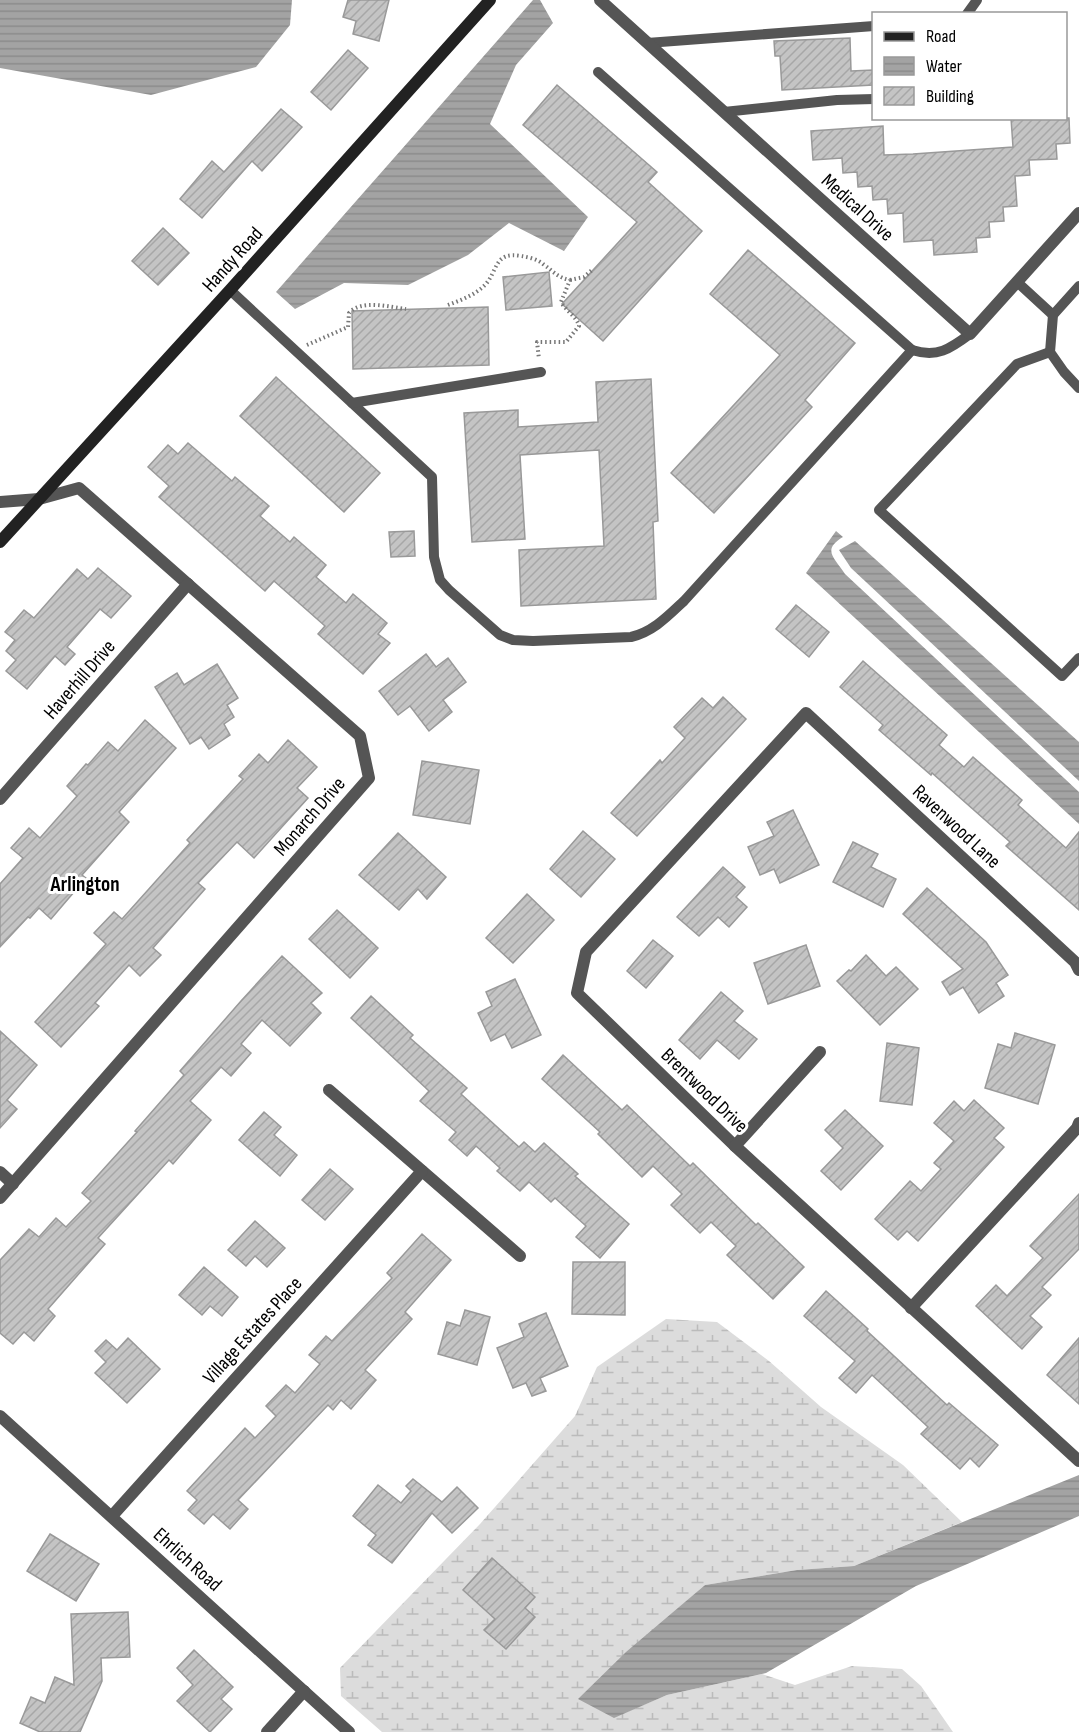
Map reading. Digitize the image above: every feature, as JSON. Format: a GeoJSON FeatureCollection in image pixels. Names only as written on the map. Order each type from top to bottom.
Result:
{"type":"FeatureCollection","features":[{"type":"Feature","properties":{"kind":"street","name":"Handy Road"},"geometry":{"type":"LineString","coordinates":[[0,542],[490,0]]}},
{"type":"Feature","properties":{"kind":"street","name":"Medical Drive"},"geometry":{"type":"LineString","coordinates":[[600,0],[970,334]]}},
{"type":"Feature","properties":{"kind":"street"},"geometry":{"type":"LineString","coordinates":[[970,334],[1079,213]]}},
{"type":"Feature","properties":{"kind":"street","name":"Monarch Drive"},"geometry":{"type":"LineString","coordinates":[[0,1198],[369,778],[360,736],[79,488],[39,499]]}},
{"type":"Feature","properties":{"kind":"street"},"geometry":{"type":"LineString","coordinates":[[0,502],[39,499]]}},
{"type":"Feature","properties":{"kind":"street","name":"Haverhill Drive"},"geometry":{"type":"LineString","coordinates":[[0,800],[188,584]]}},
{"type":"Feature","properties":{"kind":"street","name":"Ravenwood Lane"},"geometry":{"type":"LineString","coordinates":[[806,713],[1075,962],[1079,970]]}},
{"type":"Feature","properties":{"kind":"street","name":"Brentwood Drive"},"geometry":{"type":"LineString","coordinates":[[806,713],[586,952],[577,993],[735,1146],[1079,1461]]}},
{"type":"Feature","properties":{"kind":"street"},"geometry":{"type":"LineString","coordinates":[[735,1146],[820,1052]]}},
{"type":"Feature","properties":{"kind":"street"},"geometry":{"type":"LineString","coordinates":[[329,1090],[520,1256]]}},
{"type":"Feature","properties":{"kind":"street"},"geometry":{"type":"LineString","coordinates":[[911,1308],[1077,1128],[1079,1123]]}},
{"type":"Feature","properties":{"kind":"street","name":"Village Estates Place"},"geometry":{"type":"LineString","coordinates":[[112,1516],[422,1171]]}},
{"type":"Feature","properties":{"kind":"street"},"geometry":{"type":"LineString","coordinates":[[0,1172],[13,1184]]}},
{"type":"Feature","properties":{"kind":"street","name":"Ehrlich Road"},"geometry":{"type":"LineString","coordinates":[[0,1416],[349,1732]]}},
{"type":"Feature","properties":{"kind":"street"},"geometry":{"type":"LineString","coordinates":[[267,1732],[304,1691]]}},
{"type":"Feature","properties":{"kind":"lane"},"geometry":{"type":"LineString","coordinates":[[647,43],[872,26]]}},
{"type":"Feature","properties":{"kind":"lane"},"geometry":{"type":"LineString","coordinates":[[598,72],[912,350],[935,354],[952,347],[970,334]]}},
{"type":"Feature","properties":{"kind":"lane"},"geometry":{"type":"LineString","coordinates":[[723,111],[837,100],[872,99]]}},
{"type":"Feature","properties":{"kind":"lane"},"geometry":{"type":"LineString","coordinates":[[1017,282],[1053,315]]}},
{"type":"Feature","properties":{"kind":"lane"},"geometry":{"type":"LineString","coordinates":[[1079,286],[1053,315],[1050,352],[1079,388]]}},
{"type":"Feature","properties":{"kind":"lane"},"geometry":{"type":"LineString","coordinates":[[230,290],[432,477],[434,557],[440,580],[500,635],[513,640],[631,637],[642,634],[661,623],[912,350]]}},
{"type":"Feature","properties":{"kind":"lane"},"geometry":{"type":"LineString","coordinates":[[1050,352],[1017,364],[879,510],[1062,676],[1079,658]]}},
{"type":"Feature","properties":{"kind":"lane"},"geometry":{"type":"LineString","coordinates":[[352,403],[541,372]]}},
{"type":"Feature","properties":{"kind":"path"},"geometry":{"type":"LineString","coordinates":[[448,305],[463,300],[480,289],[501,258],[512,255],[537,260],[557,276],[570,280],[584,277],[592,270]]}},
{"type":"Feature","properties":{"kind":"path"},"geometry":{"type":"LineString","coordinates":[[541,372],[537,342],[566,342],[579,327],[576,319],[561,302],[570,280]]}},
{"type":"Feature","properties":{"kind":"path"},"geometry":{"type":"LineString","coordinates":[[295,350],[348,327],[350,314],[356,307],[369,305],[406,309]]}},
{"type":"Feature","properties":{"kind":"green space"},"geometry":{"type":"Polygon","coordinates":[[[666,1319],[717,1322],[769,1361],[821,1407],[903,1465],[962,1522],[854,1566],[797,1570],[705,1585],[674,1612],[615,1717],[667,1695],[762,1674],[795,1685],[852,1666],[902,1669],[921,1686],[953,1732],[382,1732],[341,1696],[340,1668],[480,1524],[575,1416],[597,1367],[666,1319]]]}},
{"type":"Feature","properties":{"kind":"water"},"geometry":{"type":"Polygon","coordinates":[[[0,0],[292,0],[290,25],[256,67],[151,95],[0,68],[0,0]]]}},
{"type":"Feature","properties":{"kind":"water"},"geometry":{"type":"Polygon","coordinates":[[[533,0],[540,0],[553,23],[516,65],[490,124],[588,217],[564,251],[509,223],[468,255],[408,285],[344,283],[295,309],[276,292],[533,0]]]}},
{"type":"Feature","properties":{"kind":"water"},"geometry":{"type":"Polygon","coordinates":[[[836,531],[843,537],[831,550],[834,559],[845,574],[1079,792],[1079,824],[806,573],[836,531]]]}},
{"type":"Feature","properties":{"kind":"water"},"geometry":{"type":"Polygon","coordinates":[[[855,541],[1079,742],[1079,781],[851,568],[839,550],[855,541]]]}},
{"type":"Feature","properties":{"kind":"water"},"geometry":{"type":"Polygon","coordinates":[[[1079,1475],[1079,1516],[916,1586],[766,1673],[667,1695],[614,1718],[578,1699],[626,1652],[705,1585],[797,1570],[854,1566],[1079,1475]]]}},
{"type":"Feature","properties":{"kind":"building"},"geometry":{"type":"Polygon","coordinates":[[[348,0],[389,0],[379,41],[353,34],[356,21],[343,17],[348,0]]]}},
{"type":"Feature","properties":{"kind":"building"},"geometry":{"type":"Polygon","coordinates":[[[850,38],[851,71],[872,70],[872,85],[782,90],[780,56],[775,56],[774,41],[850,38]]]}},
{"type":"Feature","properties":{"kind":"building"},"geometry":{"type":"Polygon","coordinates":[[[348,50],[368,68],[331,110],[311,92],[348,50]]]}},
{"type":"Feature","properties":{"kind":"building"},"geometry":{"type":"Polygon","coordinates":[[[557,85],[657,172],[648,182],[702,231],[603,341],[562,304],[637,222],[523,125],[557,85]]]}},
{"type":"Feature","properties":{"kind":"building"},"geometry":{"type":"Polygon","coordinates":[[[281,109],[302,127],[262,171],[252,161],[202,218],[180,199],[212,161],[224,172],[281,109]]]}},
{"type":"Feature","properties":{"kind":"building"},"geometry":{"type":"Polygon","coordinates":[[[1069,118],[1070,143],[1056,144],[1057,159],[1029,160],[1030,175],[1015,176],[1017,206],[1003,207],[1004,221],[989,222],[990,237],[976,238],[977,252],[934,255],[933,240],[904,242],[903,213],[888,214],[887,199],[873,200],[872,186],[858,187],[857,172],[843,173],[842,158],[813,160],[811,131],[883,126],[884,155],[1013,147],[1011,120],[1067,120],[1069,118]]]}},
{"type":"Feature","properties":{"kind":"building"},"geometry":{"type":"Polygon","coordinates":[[[163,228],[189,253],[158,285],[132,261],[163,228]]]}},
{"type":"Feature","properties":{"kind":"building"},"geometry":{"type":"Polygon","coordinates":[[[748,250],[855,343],[805,400],[812,407],[714,513],[671,473],[780,355],[710,294],[748,250]]]}},
{"type":"Feature","properties":{"kind":"building"},"geometry":{"type":"Polygon","coordinates":[[[549,272],[552,306],[506,310],[503,277],[549,272]]]}},
{"type":"Feature","properties":{"kind":"building"},"geometry":{"type":"Polygon","coordinates":[[[488,307],[489,365],[353,369],[352,311],[488,307]]]}},
{"type":"Feature","properties":{"kind":"building"},"geometry":{"type":"Polygon","coordinates":[[[276,377],[380,473],[344,512],[240,416],[276,377]]]}},
{"type":"Feature","properties":{"kind":"building"},"geometry":{"type":"Polygon","coordinates":[[[651,379],[658,521],[653,522],[656,599],[521,606],[519,550],[604,546],[599,450],[520,455],[525,539],[472,542],[464,413],[518,410],[518,427],[598,422],[596,382],[651,379]]]}},
{"type":"Feature","properties":{"kind":"building"},"geometry":{"type":"Polygon","coordinates":[[[188,443],[232,481],[235,477],[269,506],[260,516],[290,542],[294,537],[326,565],[316,577],[346,603],[353,594],[387,623],[378,634],[390,643],[363,674],[318,634],[325,626],[274,581],[265,591],[159,497],[169,486],[148,467],[168,445],[178,454],[188,443]]]}},
{"type":"Feature","properties":{"kind":"building"},"geometry":{"type":"Polygon","coordinates":[[[414,531],[415,556],[391,557],[389,532],[414,531]]]}},
{"type":"Feature","properties":{"kind":"building"},"geometry":{"type":"Polygon","coordinates":[[[98,568],[131,596],[111,618],[100,609],[67,647],[75,654],[65,665],[55,656],[27,689],[6,671],[16,660],[6,651],[15,640],[5,632],[24,610],[34,618],[77,569],[88,579],[98,568]]]}},
{"type":"Feature","properties":{"kind":"building"},"geometry":{"type":"Polygon","coordinates":[[[796,605],[829,632],[809,657],[776,629],[796,605]]]}},
{"type":"Feature","properties":{"kind":"building"},"geometry":{"type":"Polygon","coordinates":[[[426,654],[436,667],[448,658],[466,682],[443,700],[452,712],[429,731],[410,706],[398,715],[379,691],[426,654]]]}},
{"type":"Feature","properties":{"kind":"building"},"geometry":{"type":"Polygon","coordinates":[[[863,661],[947,735],[939,745],[964,767],[973,757],[1022,800],[1018,805],[1066,848],[1079,832],[1079,910],[1006,846],[1010,842],[879,730],[883,725],[840,687],[863,661]]]}},
{"type":"Feature","properties":{"kind":"building"},"geometry":{"type":"Polygon","coordinates":[[[217,664],[238,698],[227,705],[234,717],[224,724],[230,735],[209,749],[201,737],[190,744],[155,687],[177,673],[184,685],[217,664]]]}},
{"type":"Feature","properties":{"kind":"building"},"geometry":{"type":"Polygon","coordinates":[[[723,697],[746,719],[637,836],[611,813],[660,760],[662,763],[685,738],[674,727],[702,698],[713,708],[723,697]]]}},
{"type":"Feature","properties":{"kind":"building"},"geometry":{"type":"Polygon","coordinates":[[[145,720],[176,748],[119,812],[129,822],[82,875],[86,878],[51,919],[39,908],[0,947],[0,884],[23,858],[11,848],[29,828],[40,838],[77,796],[67,786],[86,764],[88,765],[108,742],[118,751],[145,720]]]}},
{"type":"Feature","properties":{"kind":"building"},"geometry":{"type":"Polygon","coordinates":[[[288,740],[317,767],[297,788],[308,798],[254,858],[237,842],[198,883],[205,889],[153,948],[161,955],[140,976],[129,965],[95,1003],[99,1006],[61,1047],[35,1022],[106,944],[94,933],[114,912],[122,919],[190,843],[187,840],[243,779],[239,776],[259,754],[268,763],[288,740]]]}},
{"type":"Feature","properties":{"kind":"building"},"geometry":{"type":"Polygon","coordinates":[[[422,761],[479,770],[470,824],[413,815],[422,761]]]}},
{"type":"Feature","properties":{"kind":"building"},"geometry":{"type":"Polygon","coordinates":[[[793,810],[819,865],[780,883],[774,869],[760,875],[748,847],[774,836],[767,822],[793,810]]]}},
{"type":"Feature","properties":{"kind":"building"},"geometry":{"type":"Polygon","coordinates":[[[583,831],[615,859],[581,897],[550,869],[583,831]]]}},
{"type":"Feature","properties":{"kind":"building"},"geometry":{"type":"Polygon","coordinates":[[[398,833],[446,877],[427,899],[418,889],[399,910],[359,875],[398,833]]]}},
{"type":"Feature","properties":{"kind":"building"},"geometry":{"type":"Polygon","coordinates":[[[853,842],[878,854],[871,867],[896,879],[883,907],[833,882],[853,842]]]}},
{"type":"Feature","properties":{"kind":"building"},"geometry":{"type":"Polygon","coordinates":[[[723,867],[745,887],[736,897],[747,907],[729,927],[718,917],[699,936],[677,917],[723,867]]]}},
{"type":"Feature","properties":{"kind":"building"},"geometry":{"type":"Polygon","coordinates":[[[927,888],[986,942],[1008,975],[996,983],[1004,996],[979,1013],[963,987],[950,995],[942,982],[963,969],[903,914],[927,888]]]}},
{"type":"Feature","properties":{"kind":"building"},"geometry":{"type":"Polygon","coordinates":[[[527,894],[554,920],[513,963],[486,938],[527,894]]]}},
{"type":"Feature","properties":{"kind":"building"},"geometry":{"type":"Polygon","coordinates":[[[337,910],[378,948],[350,978],[309,939],[337,910]]]}},
{"type":"Feature","properties":{"kind":"building"},"geometry":{"type":"Polygon","coordinates":[[[653,940],[673,956],[646,988],[627,971],[653,940]]]}},
{"type":"Feature","properties":{"kind":"building"},"geometry":{"type":"Polygon","coordinates":[[[806,945],[820,986],[768,1004],[754,963],[806,945]]]}},
{"type":"Feature","properties":{"kind":"building"},"geometry":{"type":"Polygon","coordinates":[[[866,955],[886,976],[896,967],[918,989],[880,1025],[837,981],[849,970],[851,971],[866,955]]]}},
{"type":"Feature","properties":{"kind":"building"},"geometry":{"type":"Polygon","coordinates":[[[282,956],[322,993],[311,1003],[321,1013],[290,1046],[262,1020],[241,1044],[251,1053],[231,1076],[221,1067],[190,1101],[211,1120],[173,1164],[169,1160],[98,1238],[105,1244],[48,1309],[55,1316],[34,1341],[24,1332],[13,1344],[0,1333],[0,1260],[29,1229],[39,1237],[56,1218],[66,1227],[91,1201],[82,1193],[184,1075],[180,1071],[282,956]]]}},
{"type":"Feature","properties":{"kind":"building"},"geometry":{"type":"Polygon","coordinates":[[[515,979],[541,1035],[512,1048],[505,1034],[491,1041],[478,1013],[492,1006],[486,992],[515,979]]]}},
{"type":"Feature","properties":{"kind":"building"},"geometry":{"type":"Polygon","coordinates":[[[721,992],[743,1011],[734,1021],[757,1039],[739,1059],[717,1040],[700,1059],[679,1040],[721,992]]]}},
{"type":"Feature","properties":{"kind":"building"},"geometry":{"type":"Polygon","coordinates":[[[371,996],[413,1035],[410,1038],[467,1088],[461,1094],[519,1147],[524,1142],[535,1152],[544,1143],[578,1174],[575,1176],[629,1224],[600,1258],[576,1237],[586,1226],[555,1198],[551,1202],[529,1182],[520,1191],[497,1171],[500,1168],[476,1146],[467,1156],[449,1140],[456,1132],[420,1101],[429,1091],[351,1018],[371,996]]]}},
{"type":"Feature","properties":{"kind":"building"},"geometry":{"type":"Polygon","coordinates":[[[0,1031],[37,1065],[7,1100],[17,1109],[0,1128],[0,1031]]]}},
{"type":"Feature","properties":{"kind":"building"},"geometry":{"type":"Polygon","coordinates":[[[1015,1033],[1055,1045],[1038,1104],[985,1088],[998,1044],[1011,1048],[1015,1033]]]}},
{"type":"Feature","properties":{"kind":"building"},"geometry":{"type":"Polygon","coordinates":[[[887,1043],[919,1048],[912,1105],[880,1101],[887,1043]]]}},
{"type":"Feature","properties":{"kind":"building"},"geometry":{"type":"Polygon","coordinates":[[[563,1055],[622,1110],[627,1105],[690,1166],[693,1163],[756,1225],[758,1223],[804,1267],[773,1299],[727,1255],[736,1246],[711,1222],[700,1233],[671,1205],[682,1194],[653,1166],[642,1177],[598,1134],[600,1132],[542,1079],[563,1055]]]}},
{"type":"Feature","properties":{"kind":"building"},"geometry":{"type":"Polygon","coordinates":[[[974,1100],[1004,1128],[994,1138],[1004,1147],[918,1241],[907,1231],[898,1240],[875,1219],[910,1181],[921,1191],[941,1169],[934,1163],[954,1141],[934,1123],[954,1101],[964,1111],[974,1100]]]}},
{"type":"Feature","properties":{"kind":"building"},"geometry":{"type":"Polygon","coordinates":[[[845,1110],[883,1146],[841,1190],[821,1171],[843,1148],[825,1130],[845,1110]]]}},
{"type":"Feature","properties":{"kind":"building"},"geometry":{"type":"Polygon","coordinates":[[[264,1112],[281,1127],[274,1135],[297,1155],[280,1176],[239,1140],[264,1112]]]}},
{"type":"Feature","properties":{"kind":"building"},"geometry":{"type":"Polygon","coordinates":[[[330,1169],[353,1189],[325,1220],[302,1200],[330,1169]]]}},
{"type":"Feature","properties":{"kind":"building"},"geometry":{"type":"Polygon","coordinates":[[[1079,1194],[1079,1249],[1042,1287],[1051,1295],[1030,1316],[1042,1327],[1022,1349],[976,1306],[996,1285],[1007,1296],[1043,1258],[1030,1246],[1079,1194]]]}},
{"type":"Feature","properties":{"kind":"building"},"geometry":{"type":"Polygon","coordinates":[[[255,1221],[285,1248],[267,1267],[255,1256],[246,1266],[228,1250],[255,1221]]]}},
{"type":"Feature","properties":{"kind":"building"},"geometry":{"type":"Polygon","coordinates":[[[422,1234],[451,1260],[405,1312],[412,1319],[365,1370],[376,1380],[351,1409],[341,1400],[333,1410],[328,1405],[238,1500],[248,1509],[230,1529],[213,1514],[204,1524],[188,1510],[197,1500],[187,1491],[245,1428],[255,1438],[276,1416],[266,1406],[286,1385],[295,1393],[320,1364],[309,1355],[326,1336],[332,1341],[392,1278],[387,1273],[422,1234]]]}},
{"type":"Feature","properties":{"kind":"building"},"geometry":{"type":"Polygon","coordinates":[[[573,1262],[625,1262],[625,1315],[572,1314],[573,1262]]]}},
{"type":"Feature","properties":{"kind":"building"},"geometry":{"type":"Polygon","coordinates":[[[204,1267],[238,1297],[222,1316],[210,1306],[202,1315],[179,1295],[204,1267]]]}},
{"type":"Feature","properties":{"kind":"building"},"geometry":{"type":"Polygon","coordinates":[[[826,1291],[947,1405],[949,1403],[998,1445],[979,1467],[970,1458],[960,1469],[921,1434],[928,1427],[872,1375],[856,1393],[839,1378],[855,1361],[804,1316],[826,1291]]]}},
{"type":"Feature","properties":{"kind":"building"},"geometry":{"type":"Polygon","coordinates":[[[465,1310],[490,1317],[477,1365],[438,1354],[447,1322],[460,1326],[465,1310]]]}},
{"type":"Feature","properties":{"kind":"building"},"geometry":{"type":"Polygon","coordinates":[[[546,1313],[568,1366],[540,1378],[546,1391],[532,1396],[526,1383],[513,1388],[497,1348],[524,1337],[519,1324],[546,1313]]]}},
{"type":"Feature","properties":{"kind":"building"},"geometry":{"type":"Polygon","coordinates":[[[128,1338],[160,1369],[127,1403],[95,1373],[106,1362],[95,1351],[106,1340],[117,1350],[128,1338]]]}},
{"type":"Feature","properties":{"kind":"building"},"geometry":{"type":"Polygon","coordinates":[[[1079,1338],[1079,1404],[1047,1375],[1079,1338]]]}},
{"type":"Feature","properties":{"kind":"building"},"geometry":{"type":"Polygon","coordinates":[[[413,1479],[442,1502],[457,1487],[478,1508],[452,1533],[432,1513],[392,1563],[368,1545],[376,1535],[353,1516],[378,1485],[401,1503],[411,1491],[406,1486],[413,1479]]]}},
{"type":"Feature","properties":{"kind":"building"},"geometry":{"type":"Polygon","coordinates":[[[50,1534],[99,1564],[76,1601],[27,1571],[50,1534]]]}},
{"type":"Feature","properties":{"kind":"building"},"geometry":{"type":"Polygon","coordinates":[[[492,1558],[535,1597],[525,1608],[535,1617],[506,1649],[484,1630],[495,1619],[463,1590],[492,1558]]]}},
{"type":"Feature","properties":{"kind":"building"},"geometry":{"type":"Polygon","coordinates":[[[128,1612],[130,1657],[101,1658],[102,1681],[80,1732],[40,1732],[20,1723],[31,1697],[45,1703],[55,1677],[74,1685],[71,1614],[128,1612]]]}},
{"type":"Feature","properties":{"kind":"building"},"geometry":{"type":"Polygon","coordinates":[[[194,1650],[233,1687],[221,1699],[232,1709],[210,1732],[177,1701],[193,1685],[177,1668],[194,1650]]]}},
{"type":"Feature","properties":{"kind":"district","name":"Arlington"},"geometry":{"type":"Point","coordinates":[85,884]}}]}
